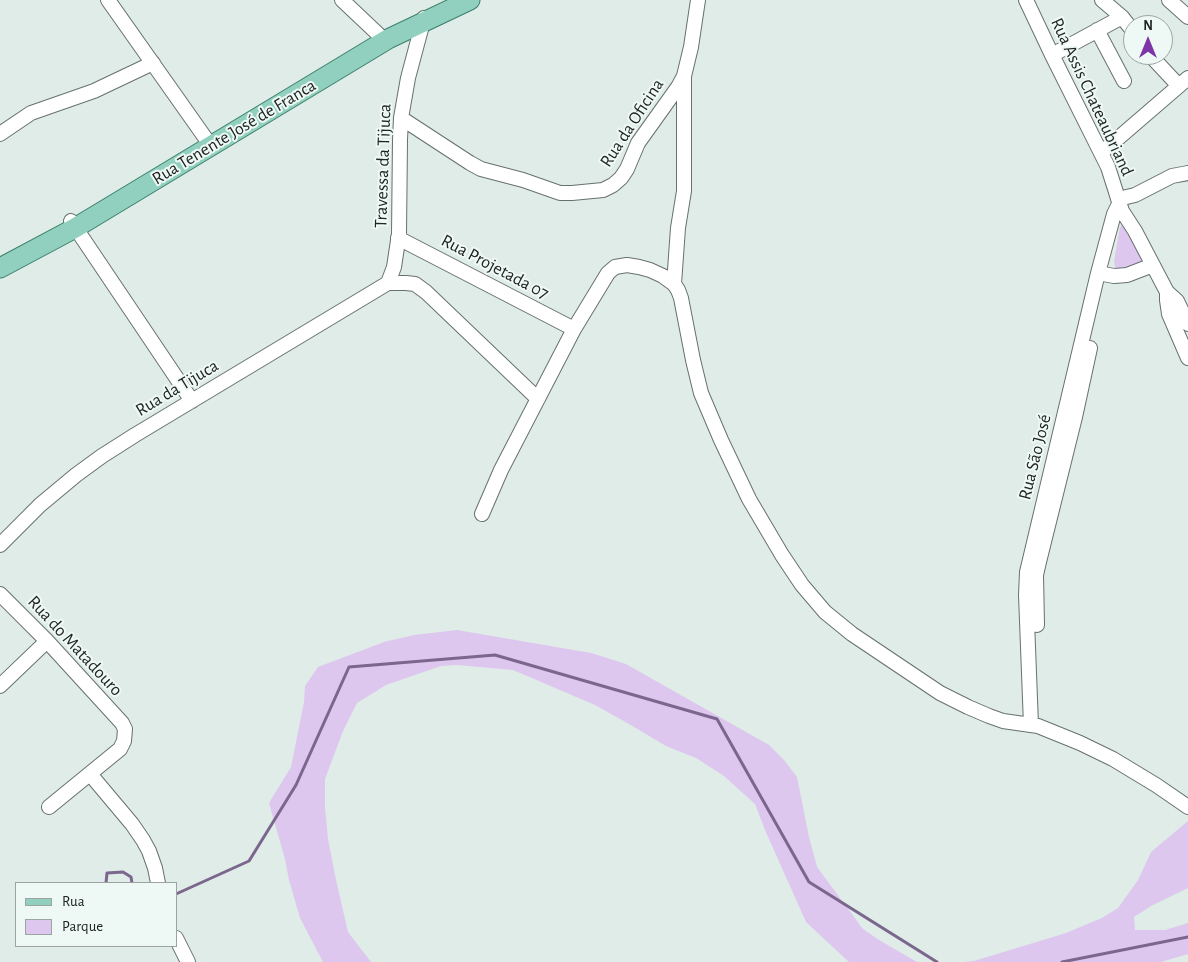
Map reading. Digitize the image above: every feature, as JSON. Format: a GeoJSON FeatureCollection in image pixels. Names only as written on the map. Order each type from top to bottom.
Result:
{"type":"FeatureCollection","features":[{"type":"Feature","properties":{"kind":"main road","name":"Rua Tenente José de Franca"},"geometry":{"type":"LineString","coordinates":[[425,17],[449,0]]}},
{"type":"Feature","properties":{"kind":"main road","name":"Rua Tenente José de Franca"},"geometry":{"type":"LineString","coordinates":[[0,268],[383,36],[470,0]]}},
{"type":"Feature","properties":{"kind":"main road","name":"Rua Tenente José de Franca"},"geometry":{"type":"LineString","coordinates":[[0,259],[73,224]]}},
{"type":"Feature","properties":{"kind":"street"},"geometry":{"type":"LineString","coordinates":[[108,0],[209,142]]}},
{"type":"Feature","properties":{"kind":"street"},"geometry":{"type":"LineString","coordinates":[[342,0],[383,36]]}},
{"type":"Feature","properties":{"kind":"street"},"geometry":{"type":"LineString","coordinates":[[354,0],[372,18],[383,36]]}},
{"type":"Feature","properties":{"kind":"street","name":"Rua da Oficina"},"geometry":{"type":"LineString","coordinates":[[401,118],[481,169],[523,180],[560,193],[603,190],[621,178],[638,143],[684,76],[691,48],[698,0]]}},
{"type":"Feature","properties":{"kind":"street"},"geometry":{"type":"LineString","coordinates":[[1052,55],[1122,17],[1102,0]]}},
{"type":"Feature","properties":{"kind":"street"},"geometry":{"type":"LineString","coordinates":[[1169,0],[1188,17]]}},
{"type":"Feature","properties":{"kind":"street","name":"Rua Assis Chateaubriand"},"geometry":{"type":"LineString","coordinates":[[1029,1],[1052,55],[1108,167],[1120,205],[1167,292]]}},
{"type":"Feature","properties":{"kind":"street","name":"Travessa da Tijuca"},"geometry":{"type":"LineString","coordinates":[[388,283],[394,267],[398,238],[401,118],[408,78],[425,17]]}},
{"type":"Feature","properties":{"kind":"street"},"geometry":{"type":"LineString","coordinates":[[1096,30],[1124,81]]}},
{"type":"Feature","properties":{"kind":"street"},"geometry":{"type":"LineString","coordinates":[[0,134],[32,113],[94,91],[153,63]]}},
{"type":"Feature","properties":{"kind":"street"},"geometry":{"type":"LineString","coordinates":[[1101,153],[1184,82],[1163,65]]}},
{"type":"Feature","properties":{"kind":"street"},"geometry":{"type":"LineString","coordinates":[[674,284],[678,228],[684,191],[684,76]]}},
{"type":"Feature","properties":{"kind":"street"},"geometry":{"type":"LineString","coordinates":[[1120,205],[1172,176],[1188,173]]}},
{"type":"Feature","properties":{"kind":"street","name":"Rua São José"},"geometry":{"type":"LineString","coordinates":[[1035,725],[1026,595],[1027,572],[1070,415],[1102,273],[1120,205]]}},
{"type":"Feature","properties":{"kind":"street"},"geometry":{"type":"LineString","coordinates":[[73,224],[192,401]]}},
{"type":"Feature","properties":{"kind":"street","name":"Rua Projetada 07"},"geometry":{"type":"LineString","coordinates":[[398,238],[574,329]]}},
{"type":"Feature","properties":{"kind":"street"},"geometry":{"type":"LineString","coordinates":[[482,514],[501,470],[574,329],[608,273],[616,267],[626,265],[639,266],[662,276],[674,284],[678,290],[692,360],[701,393],[721,440],[750,499],[782,555],[802,585],[825,612],[852,634],[940,693],[989,716],[1003,721],[1035,725],[1080,743],[1113,759],[1188,807]]}},
{"type":"Feature","properties":{"kind":"street"},"geometry":{"type":"LineString","coordinates":[[1102,273],[1114,276],[1127,275],[1153,265]]}},
{"type":"Feature","properties":{"kind":"street"},"geometry":{"type":"LineString","coordinates":[[388,283],[415,284],[426,292],[538,399]]}},
{"type":"Feature","properties":{"kind":"street","name":"Rua da Tijuca"},"geometry":{"type":"LineString","coordinates":[[0,544],[40,505],[102,456],[388,283]]}},
{"type":"Feature","properties":{"kind":"street"},"geometry":{"type":"LineString","coordinates":[[1167,292],[1176,301],[1188,324]]}},
{"type":"Feature","properties":{"kind":"street"},"geometry":{"type":"LineString","coordinates":[[1167,292],[1169,314],[1188,358]]}},
{"type":"Feature","properties":{"kind":"street","name":"Rua do Matadouro"},"geometry":{"type":"LineString","coordinates":[[0,594],[47,641],[122,723],[125,735],[120,749],[90,774]]}},
{"type":"Feature","properties":{"kind":"street"},"geometry":{"type":"LineString","coordinates":[[0,686],[47,641]]}},
{"type":"Feature","properties":{"kind":"street"},"geometry":{"type":"LineString","coordinates":[[49,807],[90,774],[143,840],[155,868],[158,882]]}},
{"type":"Feature","properties":{"kind":"street"},"geometry":{"type":"LineString","coordinates":[[178,942],[188,962]]}},
{"type":"Feature","properties":{"kind":"green space"},"geometry":{"type":"Polygon","coordinates":[[[1123,224],[1146,261],[1125,270],[1119,270],[1115,267],[1114,261],[1120,227],[1123,224]]]}},
{"type":"Feature","properties":{"kind":"green space"},"geometry":{"type":"Polygon","coordinates":[[[457,630],[591,653],[626,664],[769,745],[797,777],[817,867],[863,929],[917,962],[849,962],[806,922],[755,804],[724,776],[696,758],[666,746],[595,705],[513,670],[457,665],[441,666],[386,685],[357,703],[343,731],[325,779],[328,839],[348,932],[371,962],[323,962],[300,918],[269,803],[291,767],[304,702],[305,686],[318,667],[384,642],[414,635],[457,630]]]}},
{"type":"Feature","properties":{"kind":"green space"},"geometry":{"type":"Polygon","coordinates":[[[1188,821],[1188,888],[1151,906],[1134,917],[1135,930],[1165,930],[1188,923],[1188,954],[1161,962],[963,962],[974,961],[1066,933],[1102,918],[1118,908],[1138,880],[1151,852],[1188,821]]]}},
{"type":"Feature","properties":{"kind":"waterway"},"geometry":{"type":"LineString","coordinates":[[178,893],[249,861],[296,785],[349,667],[495,655],[717,719],[809,882],[937,962]]}},
{"type":"Feature","properties":{"kind":"waterway"},"geometry":{"type":"LineString","coordinates":[[106,882],[107,873],[123,872],[131,877],[132,882]]}},
{"type":"Feature","properties":{"kind":"waterway"},"geometry":{"type":"LineString","coordinates":[[1062,962],[1188,937]]}}]}
